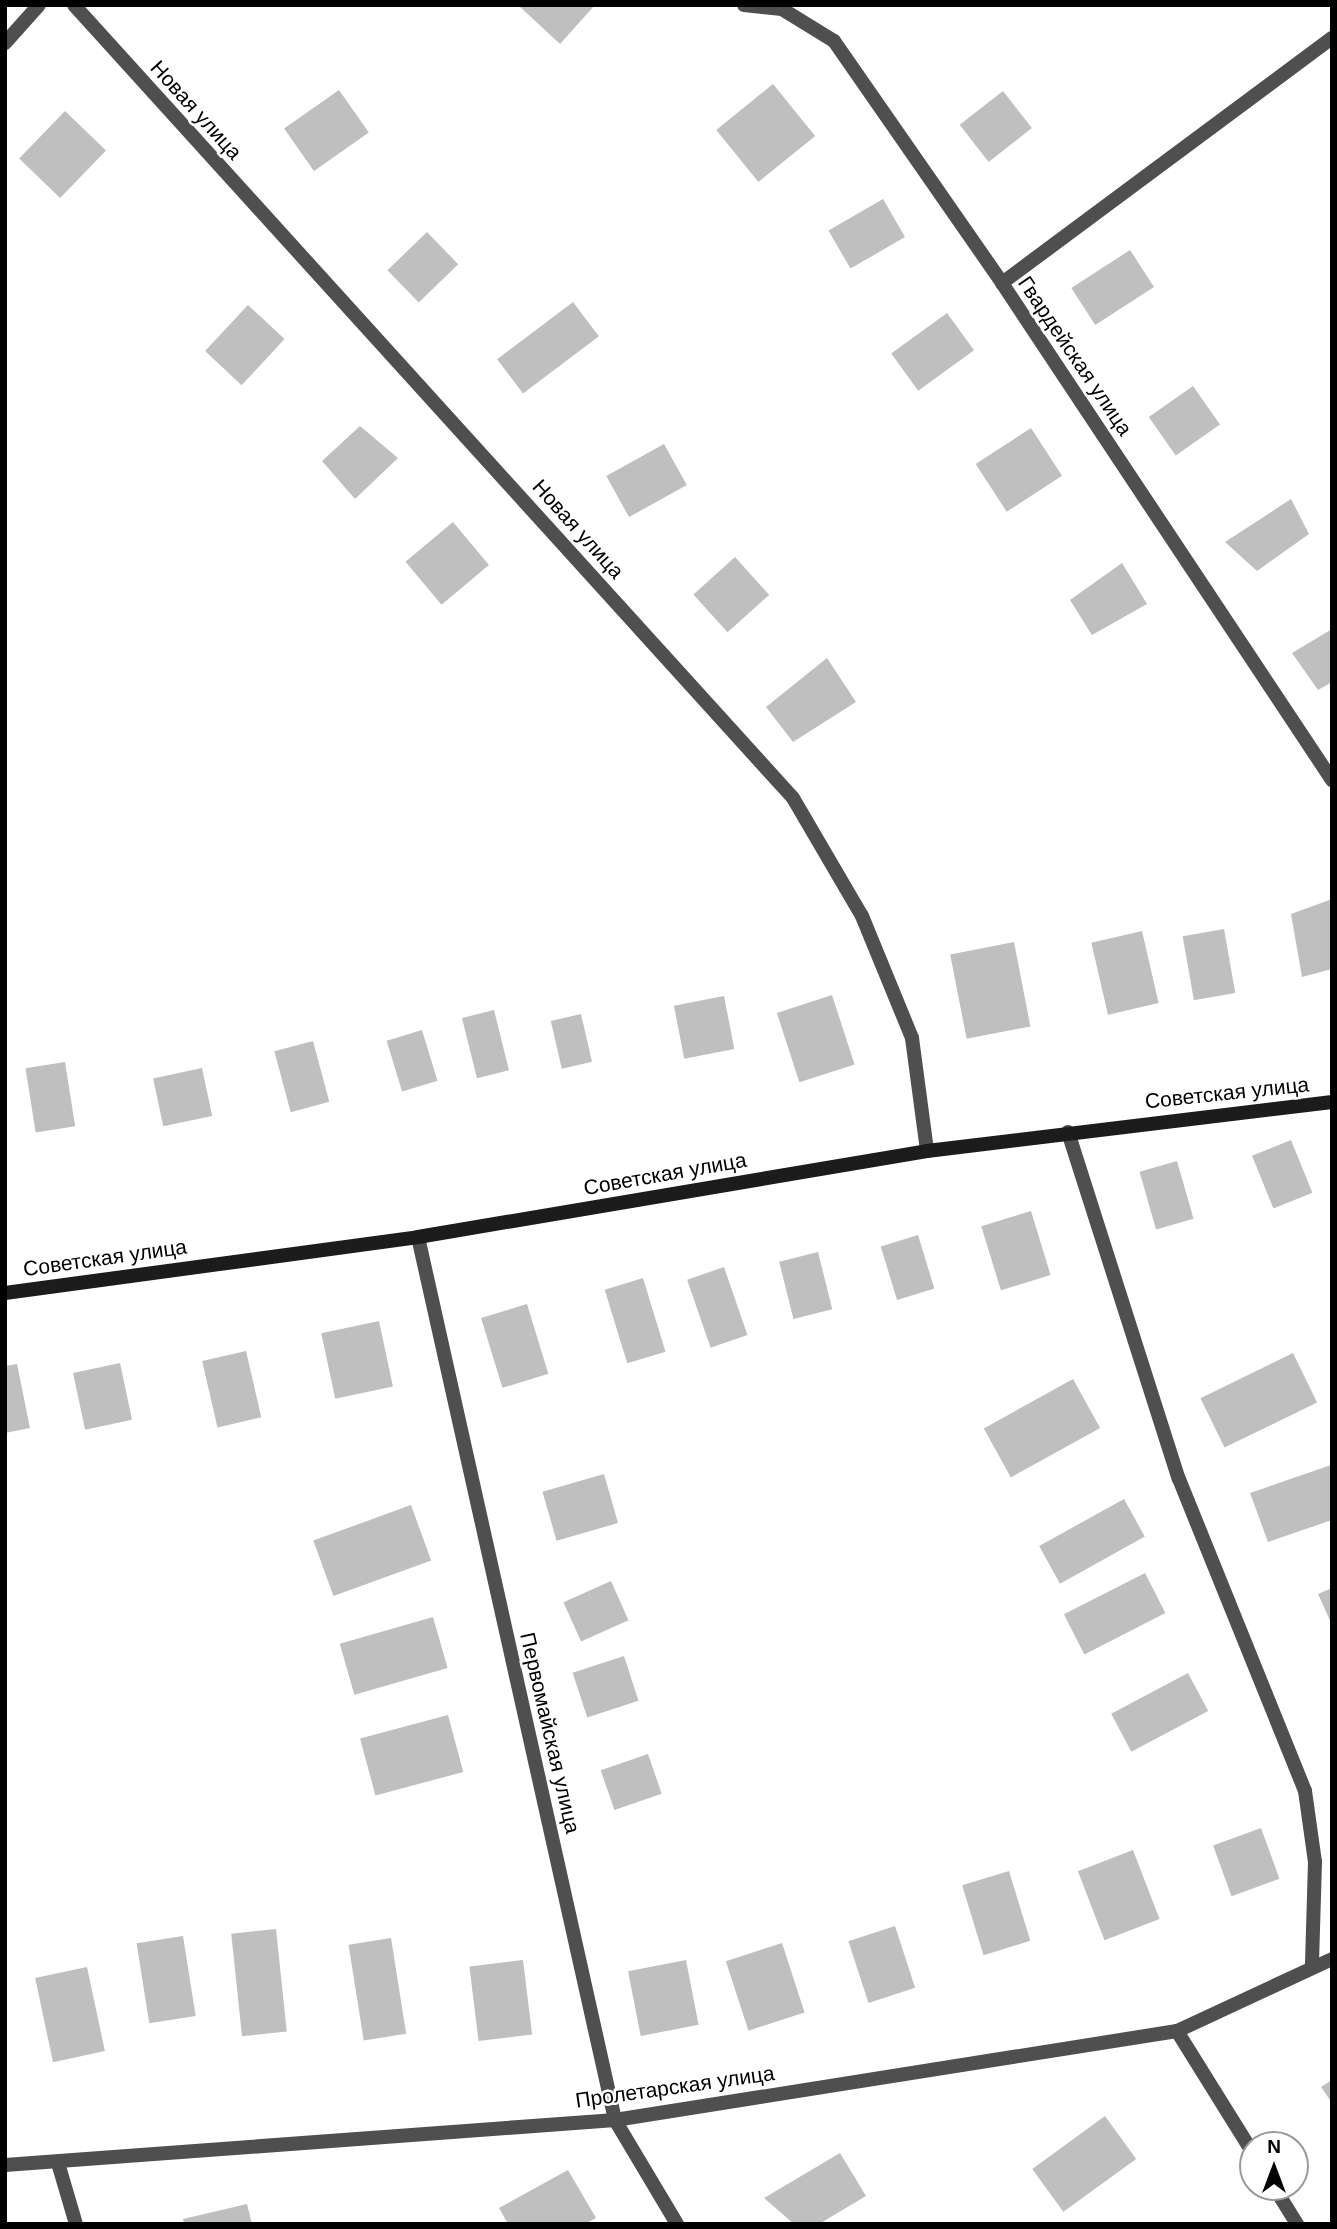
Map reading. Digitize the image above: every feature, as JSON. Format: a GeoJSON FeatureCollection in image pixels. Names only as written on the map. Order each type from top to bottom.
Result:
{"type":"FeatureCollection","features":[{"type":"Feature","properties":{"kind":"street"},"geometry":{"type":"LineString","coordinates":[[5,43],[38,5]]}},
{"type":"Feature","properties":{"kind":"street","name":"Новая улица"},"geometry":{"type":"LineString","coordinates":[[74,5],[793,798],[862,916],[912,1038],[927,1151]]}},
{"type":"Feature","properties":{"kind":"street","name":"Гвардейская улица"},"geometry":{"type":"LineString","coordinates":[[744,5],[782,9],[834,41],[1002,283],[1332,780]]}},
{"type":"Feature","properties":{"kind":"street"},"geometry":{"type":"LineString","coordinates":[[1002,283],[1332,38]]}},
{"type":"Feature","properties":{"kind":"street","name":"Советская улица"},"geometry":{"type":"LineString","coordinates":[[5,1293],[418,1237],[927,1151],[1332,1102]]}},
{"type":"Feature","properties":{"kind":"street"},"geometry":{"type":"LineString","coordinates":[[1068,1132],[1179,1479],[1305,1791],[1315,1862],[1312,1966]]}},
{"type":"Feature","properties":{"kind":"street","name":"Первомайская улица"},"geometry":{"type":"LineString","coordinates":[[418,1237],[615,2120],[677,2224]]}},
{"type":"Feature","properties":{"kind":"street","name":"Пролетарская улица"},"geometry":{"type":"LineString","coordinates":[[5,2165],[615,2120],[1177,2031],[1251,2000],[1312,1966],[1332,1959]]}},
{"type":"Feature","properties":{"kind":"street"},"geometry":{"type":"LineString","coordinates":[[1177,2031],[1239,2131]]}},
{"type":"Feature","properties":{"kind":"street"},"geometry":{"type":"LineString","coordinates":[[58,2162],[76,2224]]}},
{"type":"Feature","properties":{"kind":"street"},"geometry":{"type":"LineString","coordinates":[[1283,2201],[1297,2224]]}},
{"type":"Feature","properties":{"kind":"building"},"geometry":{"type":"Polygon","coordinates":[[[518,5],[595,5],[560,44],[518,5]]]}},
{"type":"Feature","properties":{"kind":"building"},"geometry":{"type":"Polygon","coordinates":[[[773,84],[815,136],[758,182],[716,130],[773,84]]]}},
{"type":"Feature","properties":{"kind":"building"},"geometry":{"type":"Polygon","coordinates":[[[339,90],[369,133],[314,171],[284,128],[339,90]]]}},
{"type":"Feature","properties":{"kind":"building"},"geometry":{"type":"Polygon","coordinates":[[[1003,91],[1032,128],[989,162],[960,125],[1003,91]]]}},
{"type":"Feature","properties":{"kind":"building"},"geometry":{"type":"Polygon","coordinates":[[[65,111],[106,151],[60,198],[19,158],[65,111]]]}},
{"type":"Feature","properties":{"kind":"building"},"geometry":{"type":"Polygon","coordinates":[[[883,199],[905,237],[850,269],[828,230],[883,199]]]}},
{"type":"Feature","properties":{"kind":"building"},"geometry":{"type":"Polygon","coordinates":[[[427,232],[458,264],[419,303],[387,270],[427,232]]]}},
{"type":"Feature","properties":{"kind":"building"},"geometry":{"type":"Polygon","coordinates":[[[1130,250],[1154,287],[1095,325],[1071,288],[1130,250]]]}},
{"type":"Feature","properties":{"kind":"building"},"geometry":{"type":"Polygon","coordinates":[[[573,302],[599,336],[523,394],[497,359],[573,302]]]}},
{"type":"Feature","properties":{"kind":"building"},"geometry":{"type":"Polygon","coordinates":[[[248,305],[285,339],[242,385],[205,351],[248,305]]]}},
{"type":"Feature","properties":{"kind":"building"},"geometry":{"type":"Polygon","coordinates":[[[947,313],[974,350],[918,391],[891,354],[947,313]]]}},
{"type":"Feature","properties":{"kind":"building"},"geometry":{"type":"Polygon","coordinates":[[[1193,386],[1220,425],[1176,455],[1149,417],[1193,386]]]}},
{"type":"Feature","properties":{"kind":"building"},"geometry":{"type":"Polygon","coordinates":[[[360,426],[398,458],[355,499],[322,461],[360,426]]]}},
{"type":"Feature","properties":{"kind":"building"},"geometry":{"type":"Polygon","coordinates":[[[1031,428],[1062,476],[1007,512],[976,464],[1031,428]]]}},
{"type":"Feature","properties":{"kind":"building"},"geometry":{"type":"Polygon","coordinates":[[[664,444],[687,485],[629,517],[606,476],[664,444]]]}},
{"type":"Feature","properties":{"kind":"building"},"geometry":{"type":"Polygon","coordinates":[[[1291,499],[1309,534],[1257,571],[1225,542],[1291,499]]]}},
{"type":"Feature","properties":{"kind":"building"},"geometry":{"type":"Polygon","coordinates":[[[453,522],[489,565],[442,605],[406,562],[453,522]]]}},
{"type":"Feature","properties":{"kind":"building"},"geometry":{"type":"Polygon","coordinates":[[[735,557],[769,595],[728,632],[693,594],[735,557]]]}},
{"type":"Feature","properties":{"kind":"building"},"geometry":{"type":"Polygon","coordinates":[[[1122,563],[1147,604],[1092,635],[1070,600],[1122,563]]]}},
{"type":"Feature","properties":{"kind":"building"},"geometry":{"type":"Polygon","coordinates":[[[1332,629],[1332,682],[1318,690],[1292,653],[1332,629]]]}},
{"type":"Feature","properties":{"kind":"building"},"geometry":{"type":"Polygon","coordinates":[[[827,658],[856,702],[793,742],[766,707],[827,658]]]}},
{"type":"Feature","properties":{"kind":"building"},"geometry":{"type":"Polygon","coordinates":[[[1332,899],[1332,969],[1302,977],[1291,914],[1332,899]]]}},
{"type":"Feature","properties":{"kind":"building"},"geometry":{"type":"Polygon","coordinates":[[[1224,929],[1235,993],[1194,1000],[1183,936],[1224,929]]]}},
{"type":"Feature","properties":{"kind":"building"},"geometry":{"type":"Polygon","coordinates":[[[1142,931],[1159,1003],[1108,1015],[1091,943],[1142,931]]]}},
{"type":"Feature","properties":{"kind":"building"},"geometry":{"type":"Polygon","coordinates":[[[1014,942],[1030,1026],[967,1039],[950,954],[1014,942]]]}},
{"type":"Feature","properties":{"kind":"building"},"geometry":{"type":"Polygon","coordinates":[[[832,995],[855,1064],[799,1082],[777,1013],[832,995]]]}},
{"type":"Feature","properties":{"kind":"building"},"geometry":{"type":"Polygon","coordinates":[[[724,996],[734,1049],[684,1059],[674,1006],[724,996]]]}},
{"type":"Feature","properties":{"kind":"building"},"geometry":{"type":"Polygon","coordinates":[[[494,1010],[509,1070],[477,1078],[462,1018],[494,1010]]]}},
{"type":"Feature","properties":{"kind":"building"},"geometry":{"type":"Polygon","coordinates":[[[581,1014],[592,1062],[562,1069],[551,1021],[581,1014]]]}},
{"type":"Feature","properties":{"kind":"building"},"geometry":{"type":"Polygon","coordinates":[[[422,1030],[437,1081],[402,1092],[387,1041],[422,1030]]]}},
{"type":"Feature","properties":{"kind":"building"},"geometry":{"type":"Polygon","coordinates":[[[313,1041],[329,1102],[291,1112],[274,1051],[313,1041]]]}},
{"type":"Feature","properties":{"kind":"building"},"geometry":{"type":"Polygon","coordinates":[[[65,1062],[75,1126],[36,1132],[25,1068],[65,1062]]]}},
{"type":"Feature","properties":{"kind":"building"},"geometry":{"type":"Polygon","coordinates":[[[202,1068],[212,1116],[163,1126],[153,1078],[202,1068]]]}},
{"type":"Feature","properties":{"kind":"building"},"geometry":{"type":"Polygon","coordinates":[[[1291,1140],[1312,1193],[1273,1209],[1252,1156],[1291,1140]]]}},
{"type":"Feature","properties":{"kind":"building"},"geometry":{"type":"Polygon","coordinates":[[[1177,1161],[1194,1219],[1156,1229],[1140,1172],[1177,1161]]]}},
{"type":"Feature","properties":{"kind":"building"},"geometry":{"type":"Polygon","coordinates":[[[1031,1211],[1051,1275],[1001,1290],[981,1226],[1031,1211]]]}},
{"type":"Feature","properties":{"kind":"building"},"geometry":{"type":"Polygon","coordinates":[[[918,1235],[934,1289],[897,1300],[881,1246],[918,1235]]]}},
{"type":"Feature","properties":{"kind":"building"},"geometry":{"type":"Polygon","coordinates":[[[818,1252],[832,1309],[793,1319],[779,1262],[818,1252]]]}},
{"type":"Feature","properties":{"kind":"building"},"geometry":{"type":"Polygon","coordinates":[[[724,1267],[747,1335],[711,1348],[687,1280],[724,1267]]]}},
{"type":"Feature","properties":{"kind":"building"},"geometry":{"type":"Polygon","coordinates":[[[643,1278],[666,1352],[627,1363],[605,1290],[643,1278]]]}},
{"type":"Feature","properties":{"kind":"building"},"geometry":{"type":"Polygon","coordinates":[[[527,1304],[548,1374],[502,1388],[481,1318],[527,1304]]]}},
{"type":"Feature","properties":{"kind":"building"},"geometry":{"type":"Polygon","coordinates":[[[379,1321],[393,1387],[335,1399],[321,1333],[379,1321]]]}},
{"type":"Feature","properties":{"kind":"building"},"geometry":{"type":"Polygon","coordinates":[[[246,1351],[261,1417],[217,1427],[202,1361],[246,1351]]]}},
{"type":"Feature","properties":{"kind":"building"},"geometry":{"type":"Polygon","coordinates":[[[1293,1353],[1317,1402],[1225,1448],[1200,1398],[1293,1353]]]}},
{"type":"Feature","properties":{"kind":"building"},"geometry":{"type":"Polygon","coordinates":[[[120,1363],[132,1420],[85,1430],[73,1373],[120,1363]]]}},
{"type":"Feature","properties":{"kind":"building"},"geometry":{"type":"Polygon","coordinates":[[[17,1364],[30,1428],[5,1433],[5,1366],[17,1364]]]}},
{"type":"Feature","properties":{"kind":"building"},"geometry":{"type":"Polygon","coordinates":[[[1073,1379],[1100,1428],[1011,1477],[984,1428],[1073,1379]]]}},
{"type":"Feature","properties":{"kind":"building"},"geometry":{"type":"Polygon","coordinates":[[[1331,1465],[1332,1520],[1268,1542],[1250,1493],[1331,1465]]]}},
{"type":"Feature","properties":{"kind":"building"},"geometry":{"type":"Polygon","coordinates":[[[604,1474],[618,1523],[557,1541],[542,1492],[604,1474]]]}},
{"type":"Feature","properties":{"kind":"building"},"geometry":{"type":"Polygon","coordinates":[[[1124,1499],[1145,1537],[1060,1584],[1039,1546],[1124,1499]]]}},
{"type":"Feature","properties":{"kind":"building"},"geometry":{"type":"Polygon","coordinates":[[[411,1505],[431,1560],[333,1596],[313,1541],[411,1505]]]}},
{"type":"Feature","properties":{"kind":"building"},"geometry":{"type":"Polygon","coordinates":[[[1145,1573],[1165,1613],[1084,1654],[1064,1614],[1145,1573]]]}},
{"type":"Feature","properties":{"kind":"building"},"geometry":{"type":"Polygon","coordinates":[[[611,1581],[628,1620],[581,1641],[563,1602],[611,1581]]]}},
{"type":"Feature","properties":{"kind":"building"},"geometry":{"type":"Polygon","coordinates":[[[1332,1588],[1332,1625],[1318,1594],[1332,1588]]]}},
{"type":"Feature","properties":{"kind":"building"},"geometry":{"type":"Polygon","coordinates":[[[433,1617],[448,1668],[354,1695],[340,1644],[433,1617]]]}},
{"type":"Feature","properties":{"kind":"building"},"geometry":{"type":"Polygon","coordinates":[[[624,1656],[639,1701],[587,1717],[573,1673],[624,1656]]]}},
{"type":"Feature","properties":{"kind":"building"},"geometry":{"type":"Polygon","coordinates":[[[1188,1673],[1208,1711],[1131,1752],[1111,1714],[1188,1673]]]}},
{"type":"Feature","properties":{"kind":"building"},"geometry":{"type":"Polygon","coordinates":[[[448,1715],[463,1772],[375,1796],[360,1739],[448,1715]]]}},
{"type":"Feature","properties":{"kind":"building"},"geometry":{"type":"Polygon","coordinates":[[[648,1754],[662,1794],[614,1810],[601,1770],[648,1754]]]}},
{"type":"Feature","properties":{"kind":"building"},"geometry":{"type":"Polygon","coordinates":[[[1261,1828],[1279,1879],[1232,1896],[1213,1845],[1261,1828]]]}},
{"type":"Feature","properties":{"kind":"building"},"geometry":{"type":"Polygon","coordinates":[[[1133,1850],[1160,1919],[1104,1940],[1078,1871],[1133,1850]]]}},
{"type":"Feature","properties":{"kind":"building"},"geometry":{"type":"Polygon","coordinates":[[[1009,1871],[1030,1941],[983,1955],[962,1885],[1009,1871]]]}},
{"type":"Feature","properties":{"kind":"building"},"geometry":{"type":"Polygon","coordinates":[[[895,1926],[915,1988],[868,2003],[848,1941],[895,1926]]]}},
{"type":"Feature","properties":{"kind":"building"},"geometry":{"type":"Polygon","coordinates":[[[276,1929],[287,2031],[242,2036],[231,1934],[276,1929]]]}},
{"type":"Feature","properties":{"kind":"building"},"geometry":{"type":"Polygon","coordinates":[[[183,1936],[196,2016],[149,2023],[137,1943],[183,1936]]]}},
{"type":"Feature","properties":{"kind":"building"},"geometry":{"type":"Polygon","coordinates":[[[391,1938],[406,2034],[364,2041],[349,1945],[391,1938]]]}},
{"type":"Feature","properties":{"kind":"building"},"geometry":{"type":"Polygon","coordinates":[[[782,1943],[805,2012],[748,2031],[726,1961],[782,1943]]]}},
{"type":"Feature","properties":{"kind":"building"},"geometry":{"type":"Polygon","coordinates":[[[523,1960],[532,2034],[479,2041],[469,1967],[523,1960]]]}},
{"type":"Feature","properties":{"kind":"building"},"geometry":{"type":"Polygon","coordinates":[[[686,1960],[699,2025],[641,2036],[628,1971],[686,1960]]]}},
{"type":"Feature","properties":{"kind":"building"},"geometry":{"type":"Polygon","coordinates":[[[87,1967],[105,2051],[53,2062],[35,1978],[87,1967]]]}},
{"type":"Feature","properties":{"kind":"building"},"geometry":{"type":"Polygon","coordinates":[[[1332,2080],[1332,2103],[1321,2087],[1332,2080]]]}},
{"type":"Feature","properties":{"kind":"building"},"geometry":{"type":"Polygon","coordinates":[[[1105,2116],[1136,2159],[1063,2212],[1032,2169],[1105,2116]]]}},
{"type":"Feature","properties":{"kind":"building"},"geometry":{"type":"Polygon","coordinates":[[[840,2153],[866,2196],[819,2224],[794,2224],[764,2198],[840,2153]]]}},
{"type":"Feature","properties":{"kind":"building"},"geometry":{"type":"Polygon","coordinates":[[[568,2170],[596,2218],[585,2224],[508,2224],[499,2208],[568,2170]]]}},
{"type":"Feature","properties":{"kind":"building"},"geometry":{"type":"Polygon","coordinates":[[[247,2204],[252,2224],[184,2224],[183,2219],[247,2204]]]}}]}
